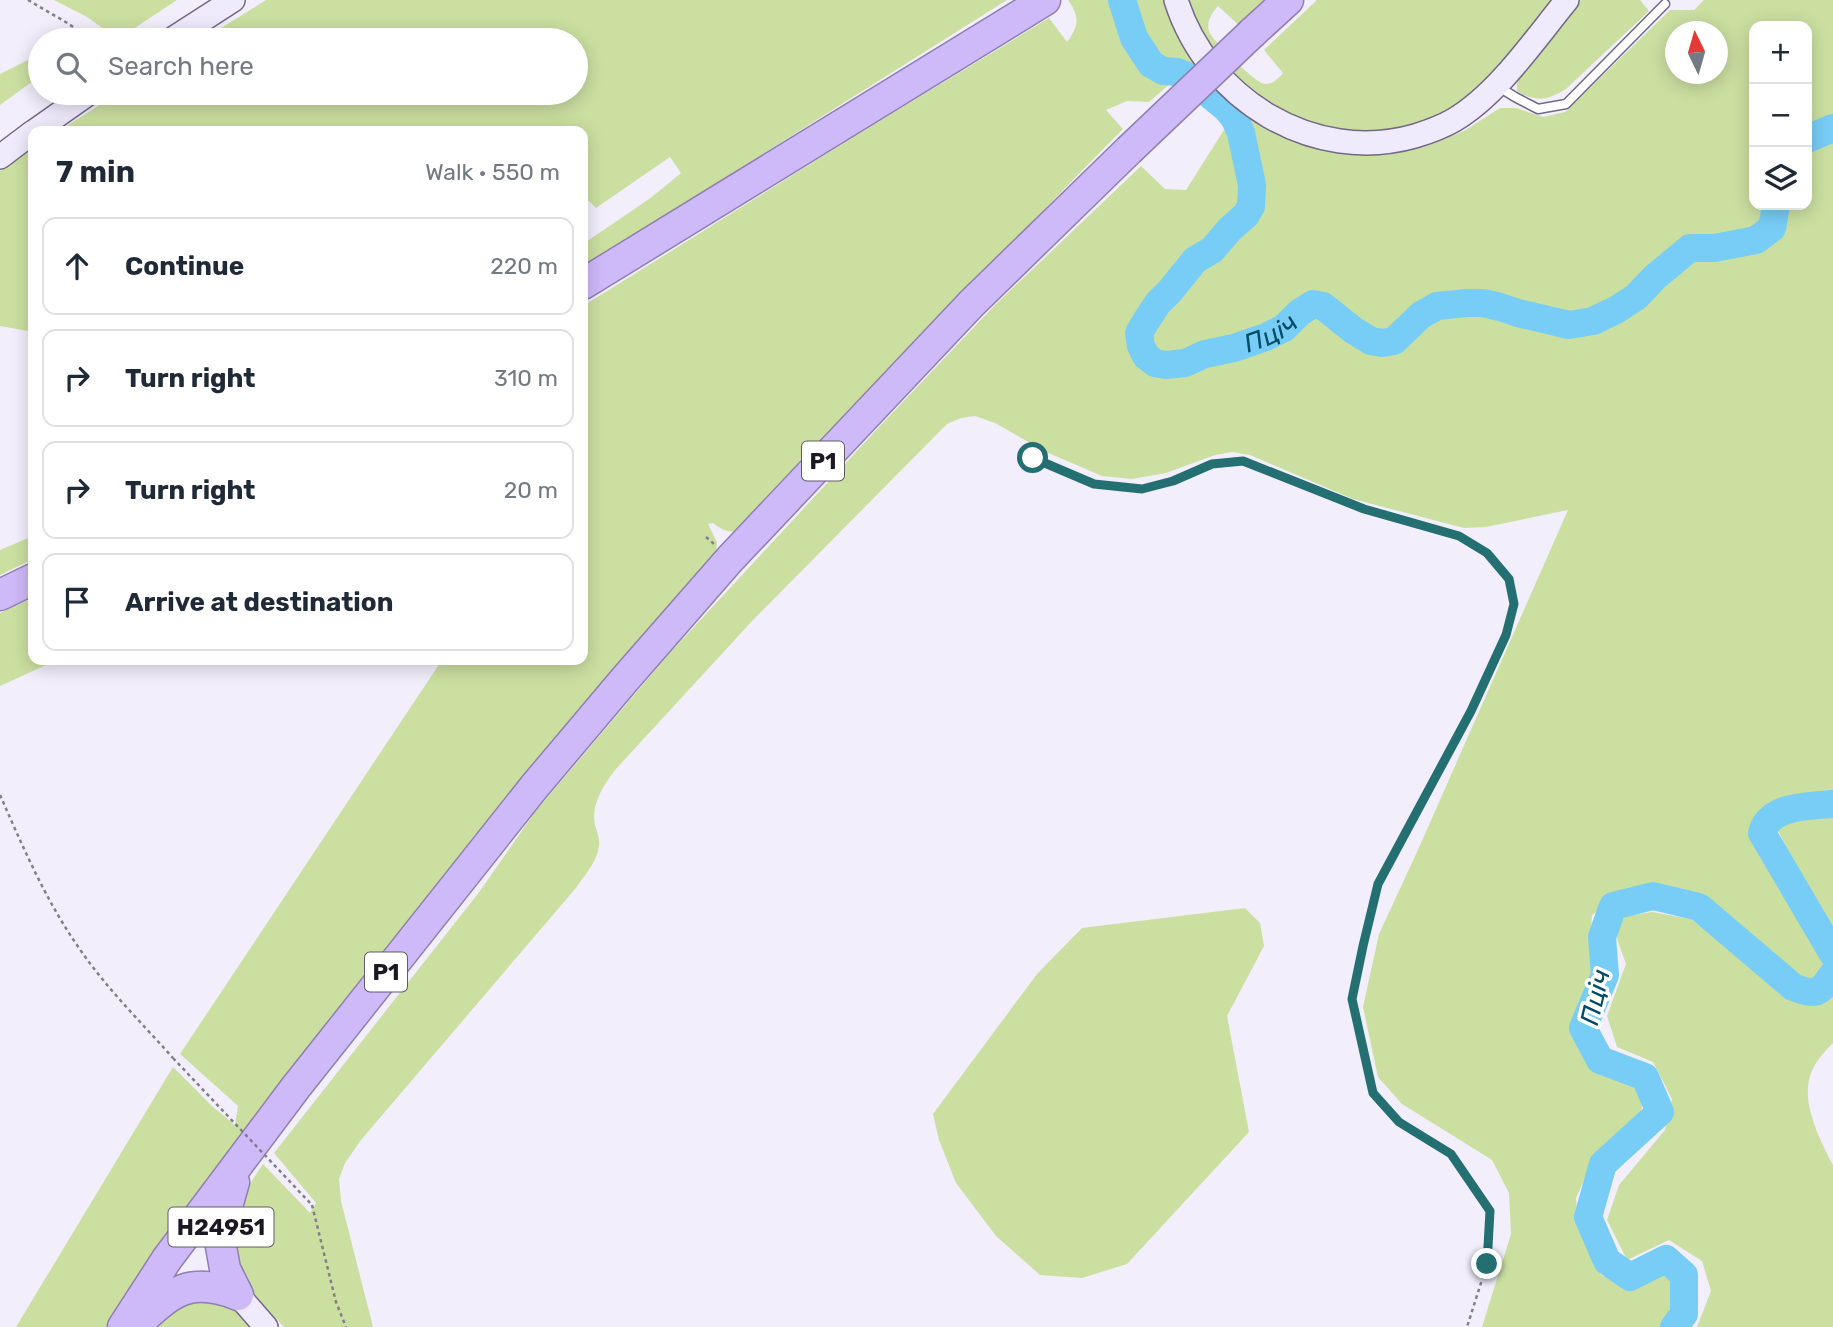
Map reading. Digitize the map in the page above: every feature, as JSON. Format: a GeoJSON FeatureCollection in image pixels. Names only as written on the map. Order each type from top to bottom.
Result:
{"type":"FeatureCollection","features":[{"type":"Feature","properties":{"kind":"highway","name":"Р1"},"geometry":{"type":"LineString","coordinates":[[123,1327],[167,1259],[399,955],[534,788],[730,559],[972,303],[1288,0]]}},
{"type":"Feature","properties":{"kind":"highway"},"geometry":{"type":"LineString","coordinates":[[588,281],[1042,2]]}},
{"type":"Feature","properties":{"kind":"highway"},"geometry":{"type":"LineString","coordinates":[[0,595],[28,581]]}},
{"type":"Feature","properties":{"kind":"highway","name":"Н24951"},"geometry":{"type":"LineString","coordinates":[[238,1295],[225,1269],[219,1235],[242,1159]]}},
{"type":"Feature","properties":{"kind":"highway"},"geometry":{"type":"LineString","coordinates":[[134,1327],[156,1306],[179,1290],[199,1286],[222,1289],[238,1295]]}},
{"type":"Feature","properties":{"kind":"main road"},"geometry":{"type":"LineString","coordinates":[[190,28],[233,0]]}},
{"type":"Feature","properties":{"kind":"main road"},"geometry":{"type":"LineString","coordinates":[[1176,0],[1181,16],[1203,56],[1229,86],[1257,110],[1291,128],[1327,140],[1365,143],[1396,141],[1427,132],[1474,107],[1497,85],[1567,0]]}},
{"type":"Feature","properties":{"kind":"main road"},"geometry":{"type":"LineString","coordinates":[[42,126],[72,105]]}},
{"type":"Feature","properties":{"kind":"main road"},"geometry":{"type":"LineString","coordinates":[[0,157],[28,136]]}},
{"type":"Feature","properties":{"kind":"main road","name":"Н24951"},"geometry":{"type":"LineString","coordinates":[[238,1295],[266,1327]]}},
{"type":"Feature","properties":{"kind":"lane"},"geometry":{"type":"LineString","coordinates":[[1497,85],[1538,109],[1566,104],[1665,4]]}},
{"type":"Feature","properties":{"kind":"path"},"geometry":{"type":"LineString","coordinates":[[28,0],[75,28]]}},
{"type":"Feature","properties":{"kind":"path"},"geometry":{"type":"LineString","coordinates":[[1033,458],[1094,484],[1142,489],[1173,481],[1212,464],[1243,461],[1364,509],[1459,536],[1487,553],[1509,579],[1514,604],[1506,635],[1471,711],[1378,884],[1352,999],[1373,1093],[1399,1122],[1451,1154],[1490,1211],[1487,1264],[1467,1327]]}},
{"type":"Feature","properties":{"kind":"path"},"geometry":{"type":"LineString","coordinates":[[0,795],[51,903],[97,973],[312,1205],[336,1302],[346,1327]]}},
{"type":"Feature","properties":{"kind":"green space"},"geometry":{"type":"Polygon","coordinates":[[[54,0],[177,0],[135,28],[102,28],[54,0]]]}},
{"type":"Feature","properties":{"kind":"green space"},"geometry":{"type":"Polygon","coordinates":[[[266,0],[1007,0],[588,264],[588,241],[652,197],[681,173],[670,157],[596,208],[588,200],[588,126],[67,126],[99,105],[588,105],[588,28],[221,28],[266,0]]]}},
{"type":"Feature","properties":{"kind":"green space"},"geometry":{"type":"Polygon","coordinates":[[[1068,0],[1114,0],[1124,32],[1153,77],[1163,79],[1180,75],[1149,102],[1127,101],[1106,110],[1123,129],[930,328],[742,531],[727,531],[713,523],[708,524],[717,542],[716,557],[112,1327],[16,1327],[173,1067],[235,1125],[238,1106],[180,1054],[439,665],[588,665],[588,303],[1049,18],[1067,42],[1077,21],[1075,11],[1068,0]]]}},
{"type":"Feature","properties":{"kind":"green space"},"geometry":{"type":"Polygon","coordinates":[[[1128,0],[1167,0],[1245,110],[1390,151],[1429,145],[1464,131],[1500,108],[1516,108],[1543,117],[1565,112],[1670,10],[1694,10],[1704,0],[1833,0],[1833,938],[1774,823],[1750,828],[1779,882],[1817,943],[1826,972],[1811,983],[1792,981],[1728,918],[1694,898],[1656,890],[1614,900],[1592,915],[1590,943],[1598,971],[1576,1024],[1575,1033],[1592,1067],[1601,1073],[1632,1081],[1641,1090],[1642,1108],[1635,1123],[1592,1163],[1576,1198],[1578,1225],[1601,1275],[1632,1287],[1662,1275],[1669,1279],[1676,1299],[1672,1314],[1664,1327],[1482,1327],[1511,1234],[1509,1193],[1492,1160],[1402,1104],[1378,1077],[1363,1007],[1379,934],[1568,510],[1486,527],[1464,528],[1353,499],[1250,455],[1232,452],[1215,455],[1166,473],[1132,479],[1102,476],[1046,452],[995,423],[975,416],[947,424],[753,620],[615,770],[596,803],[594,817],[599,846],[596,858],[586,874],[361,1140],[345,1163],[339,1179],[341,1201],[373,1327],[284,1327],[243,1283],[229,1227],[243,1194],[263,1164],[310,1213],[316,1203],[274,1153],[480,891],[535,812],[668,655],[880,426],[995,305],[1141,166],[1165,189],[1186,190],[1224,130],[1247,136],[1242,115],[1182,66],[1161,66],[1131,22],[1128,0]]]}},
{"type":"Feature","properties":{"kind":"green space"},"geometry":{"type":"Polygon","coordinates":[[[1187,0],[1271,0],[1242,28],[1218,6],[1208,24],[1212,36],[1225,51],[1252,77],[1265,84],[1275,81],[1283,73],[1264,50],[1317,0],[1555,0],[1486,81],[1447,111],[1417,127],[1388,133],[1347,132],[1314,127],[1261,99],[1236,78],[1217,55],[1187,0]]]}},
{"type":"Feature","properties":{"kind":"green space"},"geometry":{"type":"Polygon","coordinates":[[[1581,0],[1640,0],[1649,11],[1561,92],[1537,98],[1517,91],[1517,83],[1523,71],[1581,0]]]}},
{"type":"Feature","properties":{"kind":"green space"},"geometry":{"type":"Polygon","coordinates":[[[28,60],[28,85],[0,105],[0,74],[28,60]]]}},
{"type":"Feature","properties":{"kind":"green space"},"geometry":{"type":"Polygon","coordinates":[[[28,151],[28,331],[0,326],[0,171],[28,151]]]}},
{"type":"Feature","properties":{"kind":"green space"},"geometry":{"type":"Polygon","coordinates":[[[28,538],[28,561],[0,575],[0,550],[28,538]]]}},
{"type":"Feature","properties":{"kind":"green space"},"geometry":{"type":"Polygon","coordinates":[[[28,600],[28,665],[46,665],[0,686],[0,613],[28,600]]]}},
{"type":"Feature","properties":{"kind":"green space"},"geometry":{"type":"Polygon","coordinates":[[[1245,908],[1260,923],[1264,946],[1227,1016],[1249,1132],[1127,1264],[1082,1278],[1040,1275],[996,1236],[956,1183],[939,1140],[933,1114],[1037,974],[1082,928],[1245,908]]]}},
{"type":"Feature","properties":{"kind":"green space"},"geometry":{"type":"Polygon","coordinates":[[[1652,912],[1691,919],[1793,999],[1821,997],[1833,985],[1833,1043],[1813,1069],[1808,1090],[1814,1124],[1833,1165],[1833,1327],[1697,1327],[1711,1291],[1702,1261],[1669,1240],[1627,1260],[1607,1220],[1619,1185],[1665,1130],[1672,1099],[1653,1062],[1617,1047],[1607,1016],[1626,964],[1615,933],[1620,917],[1652,912]]]}},
{"type":"Feature","properties":{"kind":"green space"},"geometry":{"type":"Polygon","coordinates":[[[195,1296],[232,1304],[253,1327],[153,1327],[195,1296]]]}},
{"type":"Feature","properties":{"kind":"waterway","name":"Пціч"},"geometry":{"type":"LineString","coordinates":[[1122,0],[1134,38],[1151,64],[1163,71],[1187,76],[1227,109],[1235,119],[1241,133],[1252,185],[1251,206],[1246,215],[1212,250],[1195,260],[1158,303],[1139,333],[1146,356],[1155,363],[1185,363],[1205,354],[1266,337],[1284,328],[1313,304],[1323,306],[1371,341],[1382,343],[1394,341],[1421,315],[1437,306],[1483,303],[1569,325],[1593,321],[1636,297],[1690,248],[1714,248],[1756,240],[1772,228],[1775,210]]}},
{"type":"Feature","properties":{"kind":"waterway","name":"Пціч"},"geometry":{"type":"LineString","coordinates":[[1812,137],[1833,128]]}},
{"type":"Feature","properties":{"kind":"waterway","name":"Пціч"},"geometry":{"type":"LineString","coordinates":[[1833,804],[1781,812],[1766,824],[1762,833],[1833,954]]}},
{"type":"Feature","properties":{"kind":"waterway","name":"Пціч"},"geometry":{"type":"LineString","coordinates":[[1674,1327],[1684,1314],[1684,1275],[1666,1259],[1630,1277],[1607,1261],[1588,1217],[1603,1164],[1660,1112],[1645,1077],[1600,1060],[1583,1028],[1605,975],[1602,937],[1613,906],[1653,896],[1699,907],[1793,987],[1801,990],[1817,991],[1833,974]]}},
{"type":"Feature","properties":{"kind":"route"},"geometry":{"type":"LineString","coordinates":[[1033,458],[1094,484],[1142,489],[1173,481],[1212,464],[1243,461],[1364,509],[1459,536],[1487,553],[1509,579],[1514,604],[1506,635],[1471,711],[1378,884],[1352,999],[1373,1093],[1399,1122],[1451,1154],[1490,1211],[1487,1264]]}}]}
